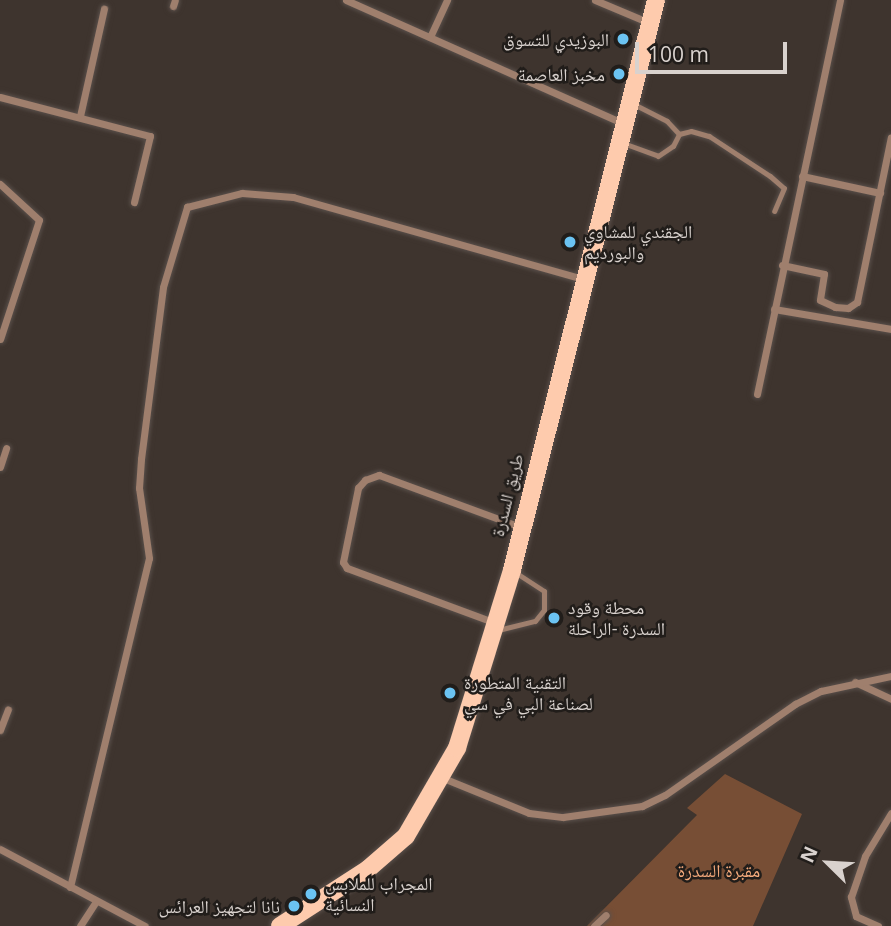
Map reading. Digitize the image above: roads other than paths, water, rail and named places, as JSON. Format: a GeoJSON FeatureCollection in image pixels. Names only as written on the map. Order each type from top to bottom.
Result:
{"type":"FeatureCollection","features":[{"type":"Feature","properties":{"kind":"main road","name":"طريق السدرة"},"geometry":{"type":"LineString","coordinates":[[281,926],[368,869],[406,836],[443,778],[496,627],[512,570],[520,527],[583,279],[622,142],[656,0]]}},
{"type":"Feature","properties":{"kind":"street"},"geometry":{"type":"LineString","coordinates":[[346,0],[626,124]]}},
{"type":"Feature","properties":{"kind":"street"},"geometry":{"type":"LineString","coordinates":[[430,37],[447,0]]}},
{"type":"Feature","properties":{"kind":"street"},"geometry":{"type":"LineString","coordinates":[[595,0],[650,23]]}},
{"type":"Feature","properties":{"kind":"street"},"geometry":{"type":"LineString","coordinates":[[757,394],[782,265],[840,0]]}},
{"type":"Feature","properties":{"kind":"street"},"geometry":{"type":"LineString","coordinates":[[80,116],[104,9]]}},
{"type":"Feature","properties":{"kind":"street"},"geometry":{"type":"LineString","coordinates":[[0,97],[80,116],[152,138],[134,202]]}},
{"type":"Feature","properties":{"kind":"street"},"geometry":{"type":"LineString","coordinates":[[782,265],[824,274],[820,300],[844,309],[853,306],[861,296],[891,137]]}},
{"type":"Feature","properties":{"kind":"street"},"geometry":{"type":"LineString","coordinates":[[802,176],[880,193]]}},
{"type":"Feature","properties":{"kind":"street"},"geometry":{"type":"LineString","coordinates":[[0,184],[39,220],[0,339]]}},
{"type":"Feature","properties":{"kind":"street"},"geometry":{"type":"LineString","coordinates":[[71,887],[149,558],[139,488],[141,459],[163,287],[187,207],[242,193],[283,195],[583,279]]}},
{"type":"Feature","properties":{"kind":"street"},"geometry":{"type":"LineString","coordinates":[[774,309],[891,329]]}},
{"type":"Feature","properties":{"kind":"street"},"geometry":{"type":"LineString","coordinates":[[0,467],[6,449]]}},
{"type":"Feature","properties":{"kind":"street"},"geometry":{"type":"LineString","coordinates":[[496,627],[346,568],[344,562],[358,488],[365,480],[379,475],[520,527]]}},
{"type":"Feature","properties":{"kind":"street"},"geometry":{"type":"LineString","coordinates":[[443,778],[529,813],[563,817],[642,806],[665,795],[795,704],[854,682],[891,676]]}},
{"type":"Feature","properties":{"kind":"street"},"geometry":{"type":"LineString","coordinates":[[854,682],[891,699]]}},
{"type":"Feature","properties":{"kind":"street"},"geometry":{"type":"LineString","coordinates":[[0,730],[8,709]]}},
{"type":"Feature","properties":{"kind":"street"},"geometry":{"type":"LineString","coordinates":[[878,926],[856,916],[852,897],[865,856],[891,813]]}},
{"type":"Feature","properties":{"kind":"street"},"geometry":{"type":"LineString","coordinates":[[0,849],[145,926]]}},
{"type":"Feature","properties":{"kind":"street"},"geometry":{"type":"LineString","coordinates":[[80,926],[96,901]]}},
{"type":"Feature","properties":{"kind":"street"},"geometry":{"type":"LineString","coordinates":[[594,926],[606,915]]}},
{"type":"Feature","properties":{"kind":"lane"},"geometry":{"type":"LineString","coordinates":[[631,103],[667,121],[679,134]]}},
{"type":"Feature","properties":{"kind":"lane"},"geometry":{"type":"LineString","coordinates":[[622,142],[658,156],[673,146],[679,134],[691,131],[709,136],[784,188],[774,211]]}},
{"type":"Feature","properties":{"kind":"lane"},"geometry":{"type":"LineString","coordinates":[[496,627],[535,621],[544,610],[544,591],[512,570]]}},
{"type":"Feature","properties":{"kind":"place","name":"البوزيدي للتسوق"},"geometry":{"type":"Point","coordinates":[623,39]}},
{"type":"Feature","properties":{"kind":"place","name":"مخبز العاصمة"},"geometry":{"type":"Point","coordinates":[619,74]}},
{"type":"Feature","properties":{"kind":"place","name":"الجقندي للمشاوي والبورديم"},"geometry":{"type":"Point","coordinates":[570,242]}},
{"type":"Feature","properties":{"kind":"place","name":"محطة وقود السدرة -الراحلة"},"geometry":{"type":"Point","coordinates":[554,618]}},
{"type":"Feature","properties":{"kind":"place","name":"التقنية المتطورة لصناعة البي في سي"},"geometry":{"type":"Point","coordinates":[450,693]}},
{"type":"Feature","properties":{"kind":"place","name":"المجراب للملابس النسائية"},"geometry":{"type":"Point","coordinates":[311,894]}},
{"type":"Feature","properties":{"kind":"place","name":"نانا لتجهيز العرائس"},"geometry":{"type":"Point","coordinates":[294,906]}},
{"type":"Feature","properties":{"kind":"park label","name":"مقبرة السدرة"},"geometry":{"type":"Point","coordinates":[719,870]}}]}
